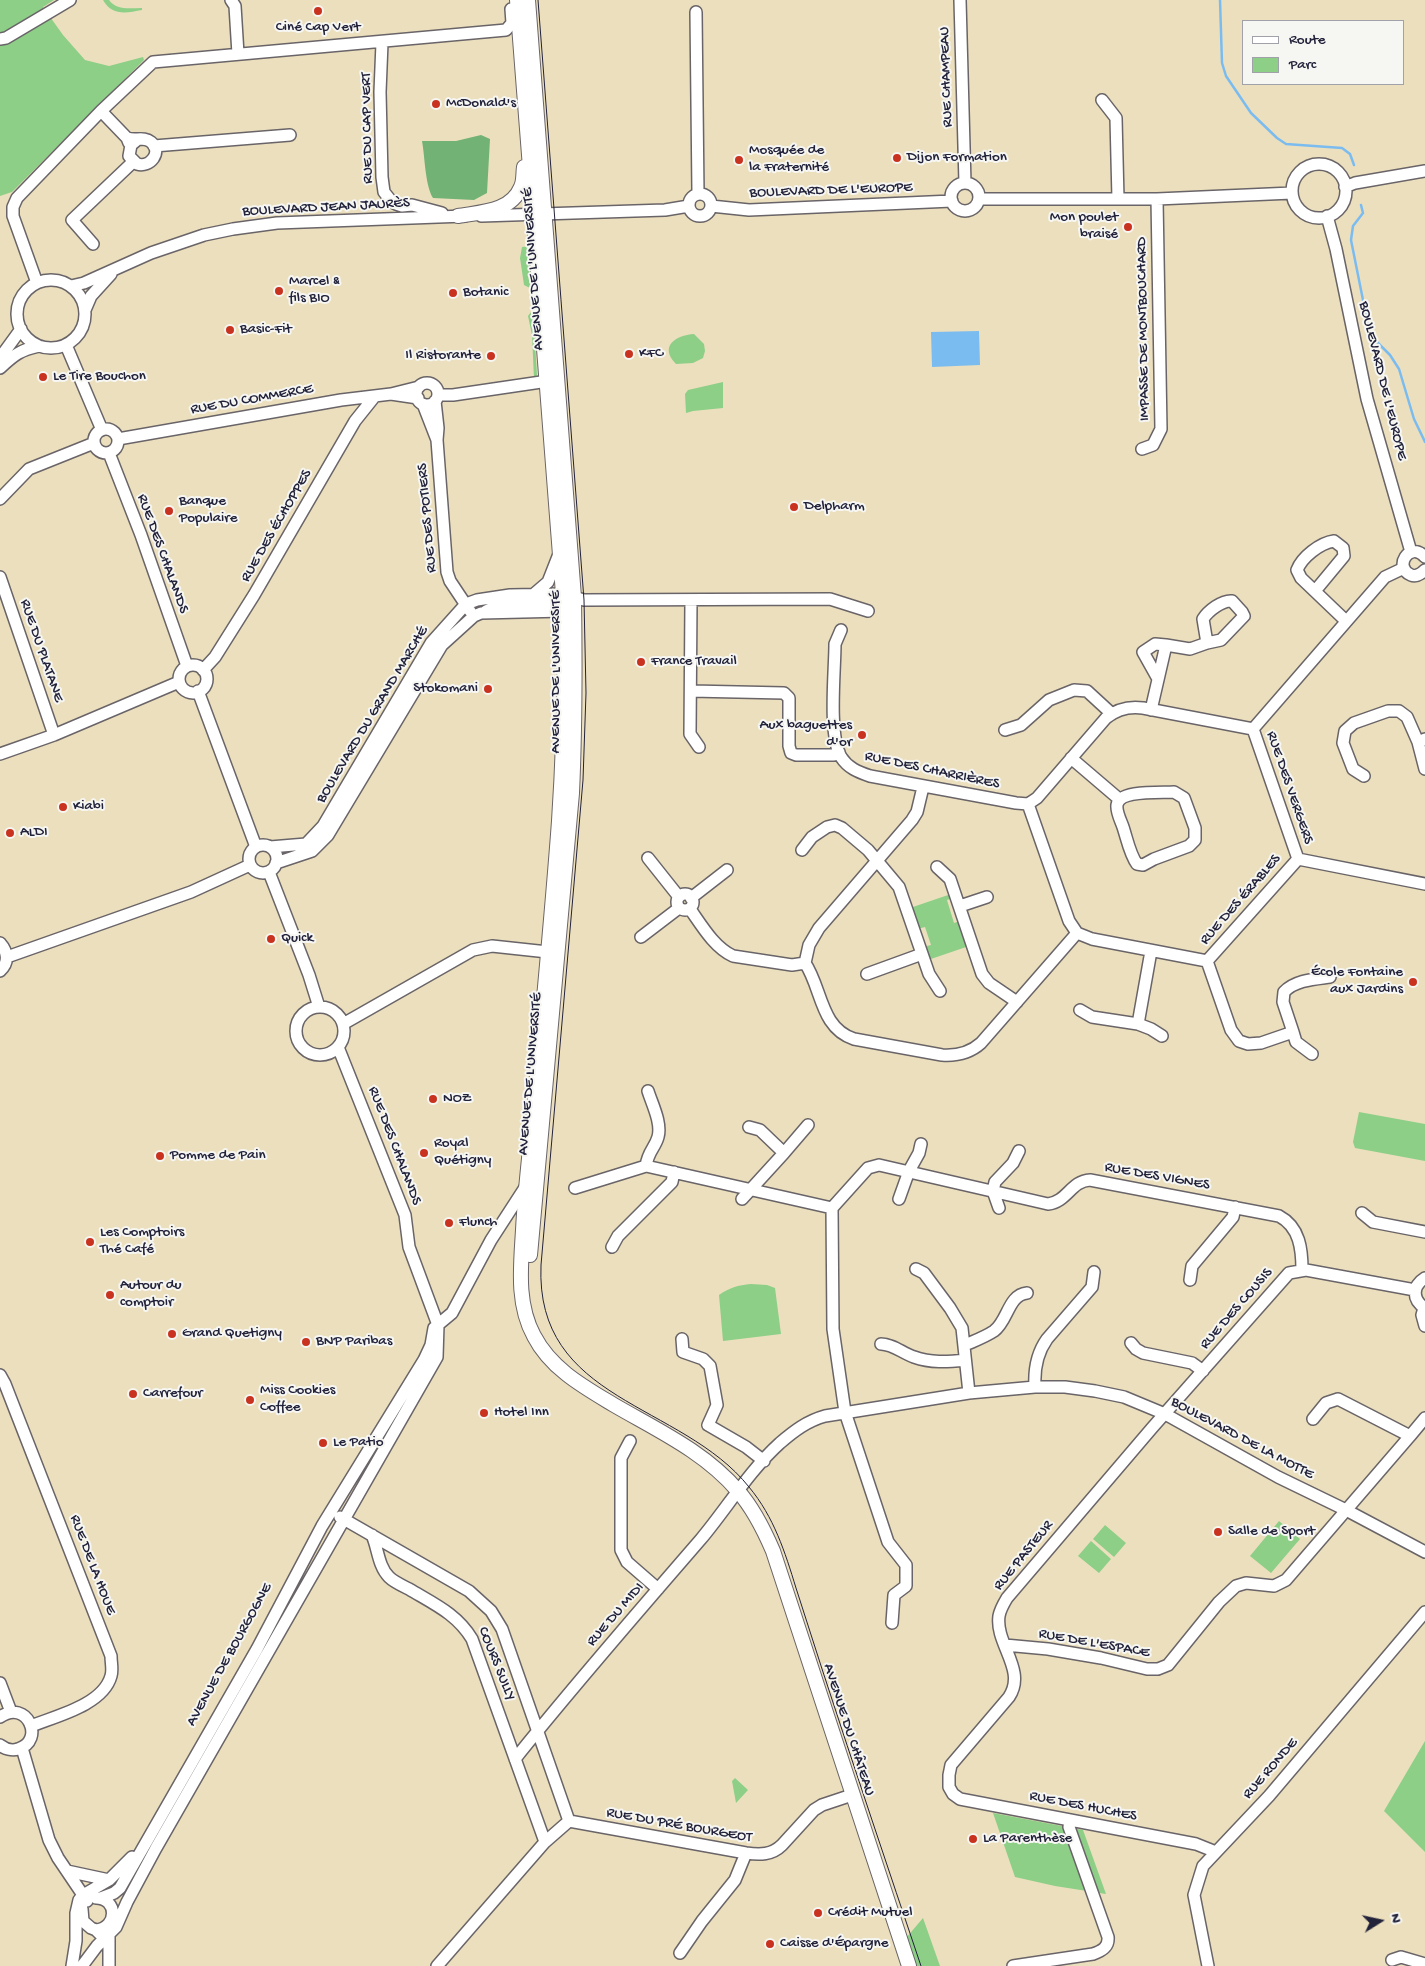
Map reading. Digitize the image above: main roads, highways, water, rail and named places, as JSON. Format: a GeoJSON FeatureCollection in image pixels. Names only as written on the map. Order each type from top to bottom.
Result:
{"type":"FeatureCollection","features":[{"type":"Feature","properties":{"kind":"main road","name":"AVENUE DE L'UNIVERSITÉ"},"geometry":{"type":"LineString","coordinates":[[517,0],[526,124],[540,215],[569,599],[575,734],[572,792],[526,1186],[520,1280],[526,1318],[533,1335],[543,1352],[556,1365]]}},
{"type":"Feature","properties":{"kind":"main road","name":"AVENUE DE L'UNIVERSITÉ"},"geometry":{"type":"LineString","coordinates":[[528,0],[548,382],[560,551],[569,599]]}},
{"type":"Feature","properties":{"kind":"main road"},"geometry":{"type":"LineString","coordinates":[[458,216],[503,208],[516,196],[522,185],[526,124]]}},
{"type":"Feature","properties":{"kind":"main road","name":"AVENUE DE L'UNIVERSITÉ"},"geometry":{"type":"LineString","coordinates":[[553,952],[529,1277],[531,1304],[537,1329],[556,1365]]}},
{"type":"Feature","properties":{"kind":"main road","name":"AVENUE DU CHÂTEAU"},"geometry":{"type":"LineString","coordinates":[[556,1365],[587,1390],[702,1457],[738,1490],[750,1507],[773,1551],[909,1966]]}},
{"type":"Feature","properties":{"kind":"water"},"geometry":{"type":"Polygon","coordinates":[[[979,331],[980,365],[932,367],[931,332],[979,331]]]}},
{"type":"Feature","properties":{"kind":"waterway"},"geometry":{"type":"LineString","coordinates":[[1220,0],[1222,63],[1226,76],[1251,113],[1286,144],[1342,148],[1350,154],[1354,165]]}},
{"type":"Feature","properties":{"kind":"waterway"},"geometry":{"type":"LineString","coordinates":[[1361,205],[1363,213],[1353,226],[1351,240],[1370,335],[1390,355],[1399,369],[1414,419],[1425,442]]}},
{"type":"Feature","properties":{"kind":"tram line"},"geometry":{"type":"LineString","coordinates":[[538,0],[584,600],[586,693],[583,780],[541,1265],[545,1310],[561,1346],[586,1373],[617,1395],[687,1436],[720,1459],[749,1487],[765,1510],[778,1535],[788,1561],[835,1709],[921,1966]]}},
{"type":"Feature","properties":{"kind":"place","name":"Ciné Cap Vert"},"geometry":{"type":"Point","coordinates":[318,11]}},
{"type":"Feature","properties":{"kind":"place","name":"McDonald's"},"geometry":{"type":"Point","coordinates":[436,104]}},
{"type":"Feature","properties":{"kind":"place","name":"Dijon Formation"},"geometry":{"type":"Point","coordinates":[897,158]}},
{"type":"Feature","properties":{"kind":"place","name":"Mosquée de la Fraternité"},"geometry":{"type":"Point","coordinates":[739,160]}},
{"type":"Feature","properties":{"kind":"place","name":"Mon poulet braisé"},"geometry":{"type":"Point","coordinates":[1128,227]}},
{"type":"Feature","properties":{"kind":"place","name":"Marcel & fils BIO"},"geometry":{"type":"Point","coordinates":[279,291]}},
{"type":"Feature","properties":{"kind":"place","name":"Botanic"},"geometry":{"type":"Point","coordinates":[453,293]}},
{"type":"Feature","properties":{"kind":"place","name":"Basic-Fit"},"geometry":{"type":"Point","coordinates":[230,330]}},
{"type":"Feature","properties":{"kind":"place","name":"KFC"},"geometry":{"type":"Point","coordinates":[629,354]}},
{"type":"Feature","properties":{"kind":"place","name":"Il Ristorante"},"geometry":{"type":"Point","coordinates":[491,356]}},
{"type":"Feature","properties":{"kind":"place","name":"Le Tire Bouchon"},"geometry":{"type":"Point","coordinates":[43,377]}},
{"type":"Feature","properties":{"kind":"place","name":"Delpharm"},"geometry":{"type":"Point","coordinates":[794,507]}},
{"type":"Feature","properties":{"kind":"place","name":"Banque Populaire"},"geometry":{"type":"Point","coordinates":[169,511]}},
{"type":"Feature","properties":{"kind":"place","name":"France Travail"},"geometry":{"type":"Point","coordinates":[641,662]}},
{"type":"Feature","properties":{"kind":"place","name":"Stokomani"},"geometry":{"type":"Point","coordinates":[488,689]}},
{"type":"Feature","properties":{"kind":"place","name":"Aux baguettes d'or"},"geometry":{"type":"Point","coordinates":[862,735]}},
{"type":"Feature","properties":{"kind":"place","name":"Kiabi"},"geometry":{"type":"Point","coordinates":[63,807]}},
{"type":"Feature","properties":{"kind":"place","name":"ALDI"},"geometry":{"type":"Point","coordinates":[10,833]}},
{"type":"Feature","properties":{"kind":"place","name":"Quick"},"geometry":{"type":"Point","coordinates":[271,939]}},
{"type":"Feature","properties":{"kind":"place","name":"École Fontaine aux Jardins"},"geometry":{"type":"Point","coordinates":[1413,982]}},
{"type":"Feature","properties":{"kind":"place","name":"NOZ"},"geometry":{"type":"Point","coordinates":[433,1099]}},
{"type":"Feature","properties":{"kind":"place","name":"Royal Quétigny"},"geometry":{"type":"Point","coordinates":[424,1153]}},
{"type":"Feature","properties":{"kind":"place","name":"Pomme de Pain"},"geometry":{"type":"Point","coordinates":[160,1156]}},
{"type":"Feature","properties":{"kind":"place","name":"Flunch"},"geometry":{"type":"Point","coordinates":[449,1223]}},
{"type":"Feature","properties":{"kind":"place","name":"Les Comptoirs Thé Café"},"geometry":{"type":"Point","coordinates":[90,1242]}},
{"type":"Feature","properties":{"kind":"place","name":"Autour du comptoir"},"geometry":{"type":"Point","coordinates":[110,1295]}},
{"type":"Feature","properties":{"kind":"place","name":"Grand Quetigny"},"geometry":{"type":"Point","coordinates":[172,1334]}},
{"type":"Feature","properties":{"kind":"place","name":"BNP Paribas"},"geometry":{"type":"Point","coordinates":[306,1342]}},
{"type":"Feature","properties":{"kind":"place","name":"Carrefour"},"geometry":{"type":"Point","coordinates":[133,1394]}},
{"type":"Feature","properties":{"kind":"place","name":"Miss Cookies Coffee"},"geometry":{"type":"Point","coordinates":[250,1400]}},
{"type":"Feature","properties":{"kind":"place","name":"Hotel Inn"},"geometry":{"type":"Point","coordinates":[484,1413]}},
{"type":"Feature","properties":{"kind":"place","name":"Le Patio"},"geometry":{"type":"Point","coordinates":[323,1443]}},
{"type":"Feature","properties":{"kind":"place","name":"Salle de Sport"},"geometry":{"type":"Point","coordinates":[1218,1532]}},
{"type":"Feature","properties":{"kind":"place","name":"La Parenthèse"},"geometry":{"type":"Point","coordinates":[973,1839]}},
{"type":"Feature","properties":{"kind":"place","name":"Crédit Mutuel"},"geometry":{"type":"Point","coordinates":[818,1913]}},
{"type":"Feature","properties":{"kind":"place","name":"Caisse d'Épargne"},"geometry":{"type":"Point","coordinates":[770,1944]}}]}
